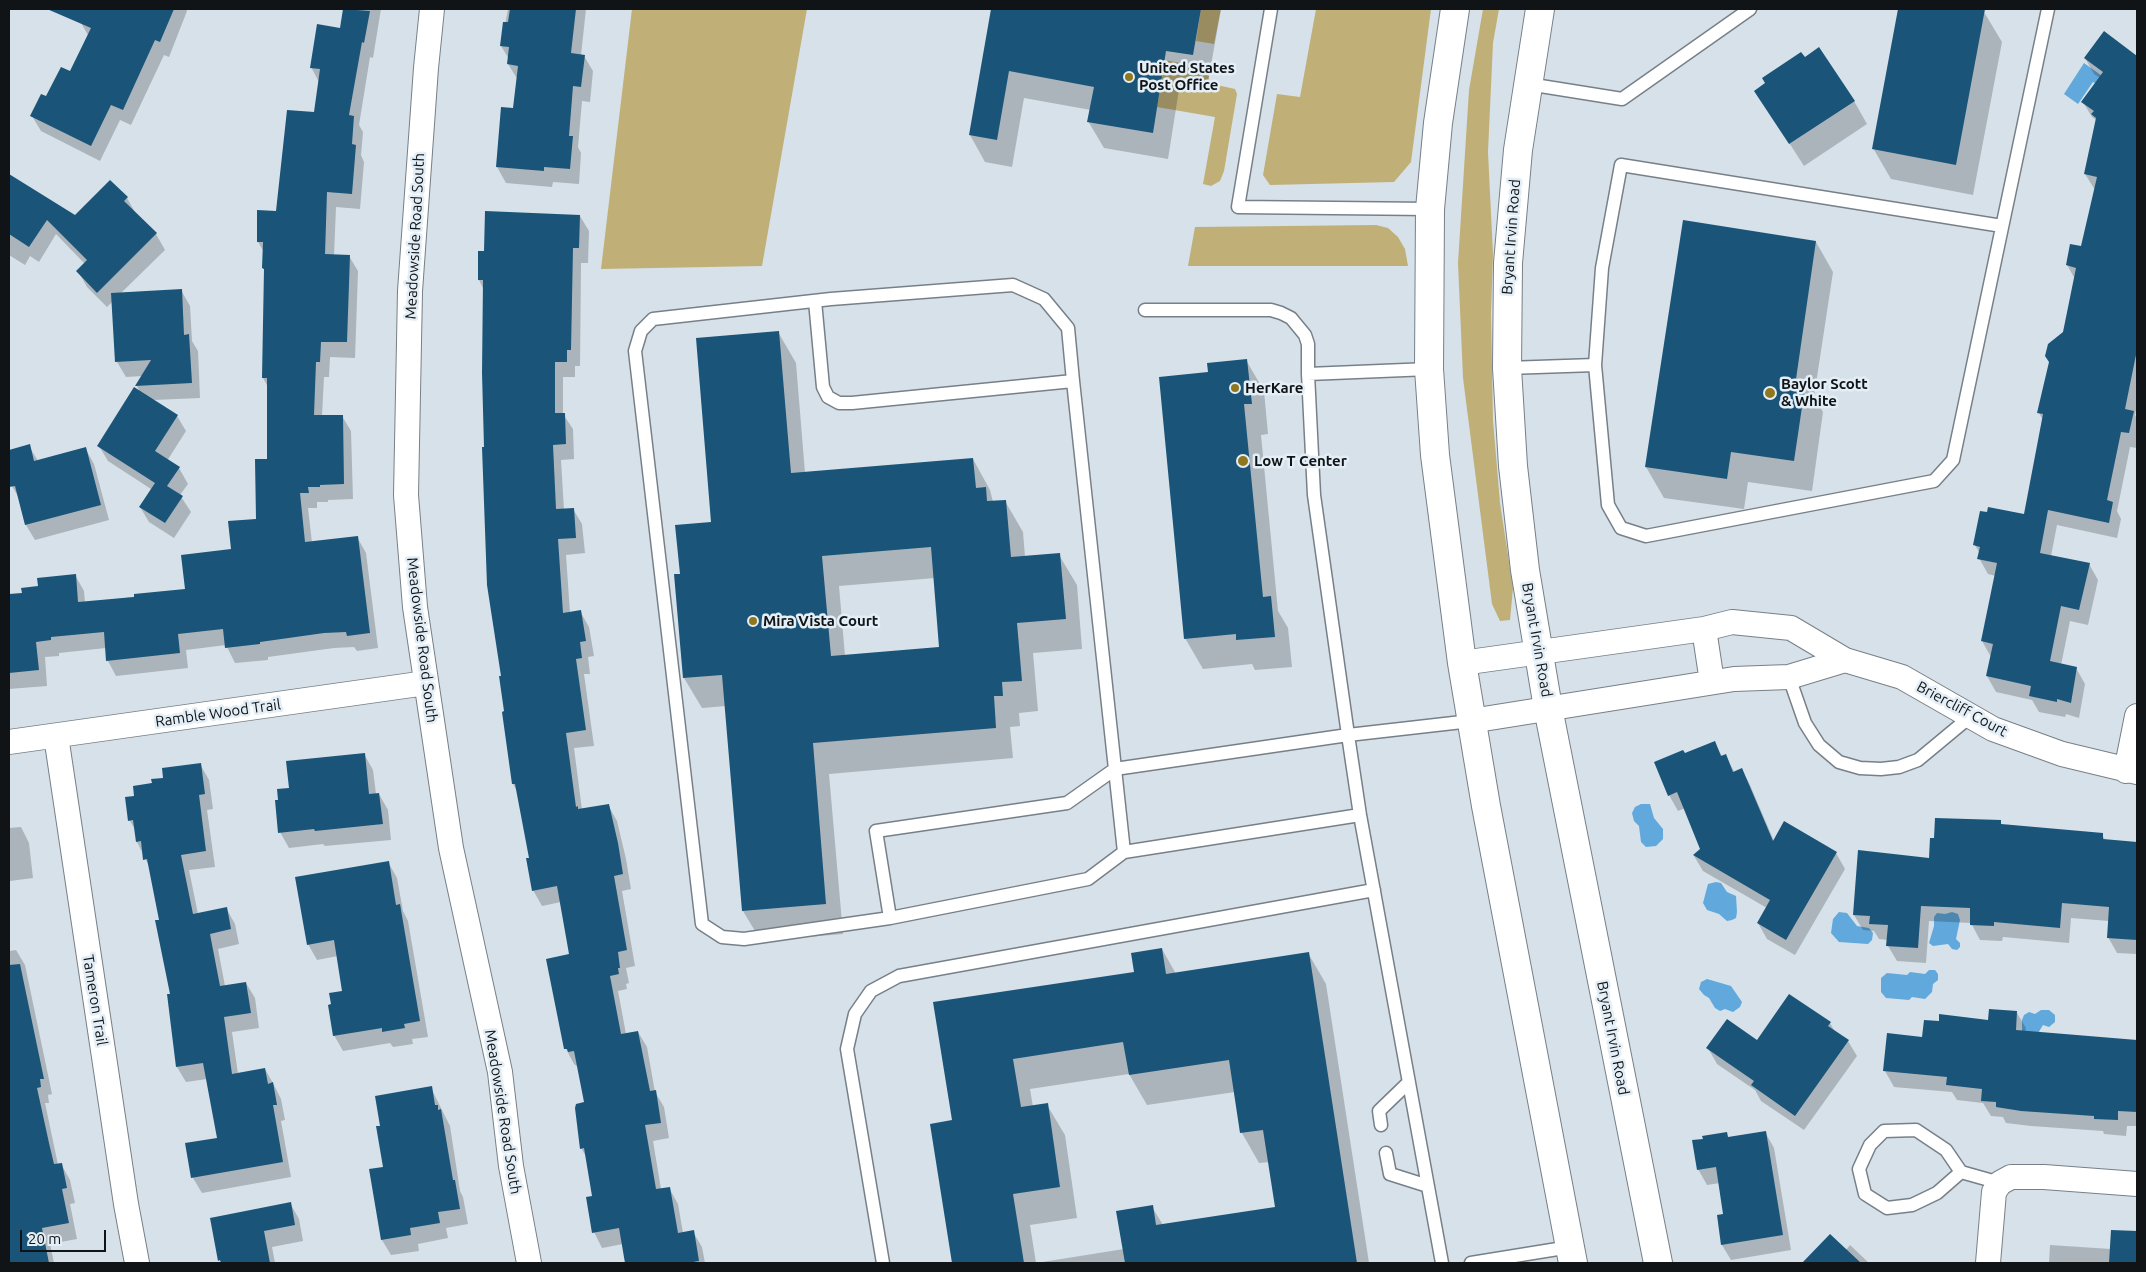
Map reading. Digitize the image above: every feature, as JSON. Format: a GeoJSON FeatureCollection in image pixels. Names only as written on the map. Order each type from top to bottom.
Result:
{"type":"FeatureCollection","features":[{"type":"Feature","properties":{"kind":"main road"},"geometry":{"type":"LineString","coordinates":[[1455,9],[1438,122],[1430,208],[1429,369],[1435,455],[1471,720],[1572,1255]]}},
{"type":"Feature","properties":{"kind":"main road","name":"Bryant Irvin Road"},"geometry":{"type":"LineString","coordinates":[[1540,9],[1518,150],[1508,263],[1507,368],[1514,475],[1525,570],[1548,708],[1658,1263]]}},
{"type":"Feature","properties":{"kind":"street","name":"Meadowside Road South"},"geometry":{"type":"LineString","coordinates":[[432,9],[410,291],[406,495],[415,606],[451,848],[500,1072],[511,1166],[529,1263]]}},
{"type":"Feature","properties":{"kind":"street","name":"Briercliff Court"},"geometry":{"type":"LineString","coordinates":[[1462,663],[1704,629],[1732,622],[1791,628],[1845,660],[1902,677],[1993,729],[2062,754],[2132,772]]}},
{"type":"Feature","properties":{"kind":"street"},"geometry":{"type":"LineString","coordinates":[[1704,629],[1712,682]]}},
{"type":"Feature","properties":{"kind":"street"},"geometry":{"type":"LineString","coordinates":[[1471,720],[1712,682],[1789,677],[1845,660]]}},
{"type":"Feature","properties":{"kind":"street","name":"Ramble Wood Trail"},"geometry":{"type":"LineString","coordinates":[[9,742],[426,683]]}},
{"type":"Feature","properties":{"kind":"street"},"geometry":{"type":"LineString","coordinates":[[2132,772],[2137,716]]}},
{"type":"Feature","properties":{"kind":"street","name":"Tameron Trail"},"geometry":{"type":"LineString","coordinates":[[56,736],[136,1263]]}},
{"type":"Feature","properties":{"kind":"street"},"geometry":{"type":"LineString","coordinates":[[1988,1263],[1994,1192],[2000,1183],[2011,1177],[2044,1177],[2137,1184]]}},
{"type":"Feature","properties":{"kind":"lane"},"geometry":{"type":"LineString","coordinates":[[1271,9],[1238,207],[1430,208]]}},
{"type":"Feature","properties":{"kind":"lane"},"geometry":{"type":"LineString","coordinates":[[1528,84],[1622,99],[1750,9]]}},
{"type":"Feature","properties":{"kind":"lane"},"geometry":{"type":"LineString","coordinates":[[2002,226],[1621,166],[1602,268],[1595,365],[1608,505],[1621,528],[1646,536],[1934,481],[1953,460],[2048,9]]}},
{"type":"Feature","properties":{"kind":"lane"},"geometry":{"type":"LineString","coordinates":[[1124,852],[1068,328],[1044,299],[1013,286],[815,301],[653,319],[641,331],[635,351],[702,924],[722,937],[744,939],[890,918],[1088,879],[1124,852],[1360,815]]}},
{"type":"Feature","properties":{"kind":"lane"},"geometry":{"type":"LineString","coordinates":[[815,301],[823,387],[828,396],[839,403],[1073,381]]}},
{"type":"Feature","properties":{"kind":"lane"},"geometry":{"type":"LineString","coordinates":[[1145,310],[1262,310],[1281,313],[1291,318],[1305,335],[1308,344],[1314,496],[1348,735],[1360,815],[1442,1263]]}},
{"type":"Feature","properties":{"kind":"lane"},"geometry":{"type":"LineString","coordinates":[[1507,368],[1595,365]]}},
{"type":"Feature","properties":{"kind":"lane"},"geometry":{"type":"LineString","coordinates":[[1308,374],[1429,369]]}},
{"type":"Feature","properties":{"kind":"lane"},"geometry":{"type":"LineString","coordinates":[[1789,677],[1805,723],[1819,745],[1839,762],[1860,768],[1881,769],[1899,767],[1918,760],[1971,716]]}},
{"type":"Feature","properties":{"kind":"lane"},"geometry":{"type":"LineString","coordinates":[[890,918],[876,831],[1067,803],[1115,769],[1348,735],[1471,720]]}},
{"type":"Feature","properties":{"kind":"lane"},"geometry":{"type":"LineString","coordinates":[[883,1263],[847,1049],[855,1014],[871,992],[899,976],[1374,890]]}},
{"type":"Feature","properties":{"kind":"lane"},"geometry":{"type":"LineString","coordinates":[[1381,1125],[1379,1111],[1409,1082]]}},
{"type":"Feature","properties":{"kind":"lane"},"geometry":{"type":"LineString","coordinates":[[1961,1172],[1937,1193],[1912,1205],[1886,1208],[1865,1194],[1860,1169],[1870,1145],[1884,1130],[1916,1130],[1946,1150],[1961,1172],[2000,1183]]}},
{"type":"Feature","properties":{"kind":"lane"},"geometry":{"type":"LineString","coordinates":[[1386,1153],[1390,1174],[1428,1186]]}},
{"type":"Feature","properties":{"kind":"lane"},"geometry":{"type":"LineString","coordinates":[[1470,1263],[1572,1255]]}},
{"type":"Feature","properties":{"kind":"shaded area"},"geometry":{"type":"Polygon","coordinates":[[[632,9],[807,9],[762,266],[601,269],[632,9]]]}},
{"type":"Feature","properties":{"kind":"shaded area"},"geometry":{"type":"Polygon","coordinates":[[[1201,9],[1221,9],[1214,44],[1196,41],[1201,9]]]}},
{"type":"Feature","properties":{"kind":"shaded area"},"geometry":{"type":"Polygon","coordinates":[[[1316,9],[1431,9],[1411,162],[1394,182],[1270,185],[1263,175],[1277,94],[1300,97],[1316,9]]]}},
{"type":"Feature","properties":{"kind":"shaded area"},"geometry":{"type":"Polygon","coordinates":[[[1483,9],[1499,9],[1493,43],[1488,152],[1493,254],[1491,314],[1493,420],[1500,503],[1513,588],[1510,620],[1500,621],[1492,604],[1463,378],[1458,263],[1469,90],[1483,9]]]}},
{"type":"Feature","properties":{"kind":"shaded area"},"geometry":{"type":"Polygon","coordinates":[[[1165,60],[1210,69],[1208,83],[1235,89],[1237,94],[1224,171],[1220,181],[1211,186],[1203,184],[1215,117],[1157,107],[1165,60]]]}},
{"type":"Feature","properties":{"kind":"shaded area"},"geometry":{"type":"Polygon","coordinates":[[[1376,225],[1388,228],[1398,237],[1405,249],[1408,266],[1188,266],[1195,227],[1376,225]]]}},
{"type":"Feature","properties":{"kind":"water"},"geometry":{"type":"Polygon","coordinates":[[[2084,63],[2105,78],[2100,86],[2093,82],[2078,104],[2064,94],[2084,63]]]}},
{"type":"Feature","properties":{"kind":"water"},"geometry":{"type":"Polygon","coordinates":[[[1641,804],[1650,804],[1654,818],[1663,829],[1663,839],[1656,846],[1646,847],[1641,842],[1639,826],[1634,821],[1632,813],[1635,807],[1641,804]]]}},
{"type":"Feature","properties":{"kind":"water"},"geometry":{"type":"Polygon","coordinates":[[[1721,883],[1727,892],[1736,896],[1736,918],[1732,920],[1727,921],[1719,914],[1707,910],[1703,903],[1708,884],[1721,883]]]}},
{"type":"Feature","properties":{"kind":"water"},"geometry":{"type":"Polygon","coordinates":[[[1839,912],[1847,913],[1857,926],[1869,928],[1873,933],[1872,940],[1868,944],[1839,942],[1831,933],[1833,919],[1839,912]]]}},
{"type":"Feature","properties":{"kind":"water"},"geometry":{"type":"Polygon","coordinates":[[[1952,912],[1958,914],[1960,920],[1956,939],[1960,943],[1960,947],[1957,950],[1952,949],[1948,944],[1933,946],[1929,943],[1934,926],[1934,917],[1937,913],[1945,914],[1952,912]]]}},
{"type":"Feature","properties":{"kind":"water"},"geometry":{"type":"Polygon","coordinates":[[[1929,970],[1935,970],[1938,974],[1938,980],[1933,984],[1932,992],[1925,999],[1912,997],[1909,1000],[1886,998],[1881,992],[1881,978],[1887,973],[1907,975],[1910,972],[1925,974],[1929,970]]]}},
{"type":"Feature","properties":{"kind":"water"},"geometry":{"type":"Polygon","coordinates":[[[1707,979],[1731,986],[1742,1002],[1740,1007],[1733,1012],[1725,1009],[1720,1011],[1715,1008],[1709,998],[1699,989],[1701,982],[1707,979]]]}},
{"type":"Feature","properties":{"kind":"water"},"geometry":{"type":"Polygon","coordinates":[[[2041,1010],[2049,1010],[2055,1015],[2055,1022],[2049,1027],[2043,1025],[2037,1035],[2022,1036],[2022,1020],[2024,1015],[2029,1012],[2035,1014],[2041,1010]]]}},
{"type":"Feature","properties":{"kind":"building"},"geometry":{"type":"Polygon","coordinates":[[[47,9],[174,9],[160,42],[155,40],[123,110],[111,105],[91,146],[30,116],[41,94],[46,96],[61,67],[70,71],[91,28],[47,9]]]}},
{"type":"Feature","properties":{"kind":"building"},"geometry":{"type":"Polygon","coordinates":[[[343,9],[370,11],[364,43],[362,42],[349,115],[354,116],[352,144],[356,145],[352,194],[327,192],[325,254],[350,255],[347,342],[321,342],[320,362],[316,362],[314,415],[343,415],[344,484],[308,487],[309,493],[300,493],[305,542],[358,536],[370,633],[347,636],[346,632],[324,633],[225,648],[223,629],[178,634],[180,653],[106,661],[104,632],[51,637],[51,640],[36,642],[39,670],[9,673],[9,594],[22,593],[21,588],[38,586],[37,578],[76,574],[78,602],[134,597],[134,594],[185,589],[181,555],[231,549],[228,521],[256,519],[255,459],[267,459],[267,378],[262,378],[263,242],[257,242],[257,210],[276,211],[287,110],[314,112],[320,69],[310,68],[317,24],[340,28],[343,9]]]}},
{"type":"Feature","properties":{"kind":"building"},"geometry":{"type":"Polygon","coordinates":[[[510,9],[576,9],[571,53],[585,55],[581,87],[573,86],[569,136],[573,136],[570,169],[544,167],[544,171],[496,167],[501,107],[513,108],[518,66],[507,64],[509,47],[500,46],[503,22],[508,22],[510,9]]]}},
{"type":"Feature","properties":{"kind":"building","name":"United States Post Office"},"geometry":{"type":"Polygon","coordinates":[[[991,9],[1201,9],[1193,55],[1166,51],[1153,133],[1087,122],[1094,87],[1009,71],[997,140],[969,135],[991,9]]]}},
{"type":"Feature","properties":{"kind":"building"},"geometry":{"type":"Polygon","coordinates":[[[1898,9],[1985,9],[1956,165],[1872,149],[1898,9]]]}},
{"type":"Feature","properties":{"kind":"building"},"geometry":{"type":"Polygon","coordinates":[[[2104,31],[2137,56],[2137,350],[2125,409],[2134,411],[2129,433],[2121,432],[2107,500],[2113,502],[2109,523],[2048,510],[2040,553],[2090,563],[2079,610],[2061,606],[2050,661],[2077,667],[2071,703],[2057,699],[2057,702],[2029,696],[2031,686],[1986,676],[1993,644],[1981,641],[1997,563],[1977,559],[1980,547],[1973,545],[1980,511],[1987,512],[1988,507],[2024,514],[2043,414],[2037,413],[2049,362],[2045,356],[2048,344],[2063,332],[2076,268],[2066,265],[2070,244],[2081,246],[2097,177],[2084,174],[2096,118],[2091,114],[2094,111],[2081,102],[2103,72],[2084,58],[2104,31]]]}},
{"type":"Feature","properties":{"kind":"building"},"geometry":{"type":"Polygon","coordinates":[[[1819,47],[1855,101],[1789,144],[1754,91],[1765,83],[1762,78],[1801,52],[1805,57],[1819,47]]]}},
{"type":"Feature","properties":{"kind":"building"},"geometry":{"type":"Polygon","coordinates":[[[9,174],[75,215],[110,180],[128,197],[124,201],[157,233],[97,293],[76,271],[87,260],[47,220],[29,247],[9,234],[9,174]]]}},
{"type":"Feature","properties":{"kind":"building"},"geometry":{"type":"Polygon","coordinates":[[[485,211],[580,215],[579,248],[573,248],[571,350],[567,350],[567,362],[555,362],[555,413],[565,413],[566,444],[553,445],[556,509],[574,508],[576,538],[558,539],[563,613],[581,610],[586,641],[580,642],[582,658],[576,659],[586,730],[566,733],[576,807],[578,806],[578,809],[609,804],[623,874],[614,876],[627,950],[618,952],[619,974],[610,976],[621,1034],[638,1031],[650,1091],[656,1090],[661,1123],[645,1125],[656,1189],[670,1187],[678,1233],[694,1230],[699,1261],[687,1263],[625,1263],[619,1228],[592,1233],[586,1197],[592,1196],[584,1148],[580,1149],[575,1108],[576,1104],[584,1102],[574,1051],[568,1052],[567,1049],[564,1049],[546,959],[569,954],[557,886],[532,891],[526,858],[529,858],[515,784],[512,784],[502,712],[504,711],[499,676],[501,676],[487,585],[482,447],[484,447],[482,373],[483,280],[478,280],[478,251],[484,251],[485,211]]]}},
{"type":"Feature","properties":{"kind":"building"},"geometry":{"type":"Polygon","coordinates":[[[1683,220],[1816,241],[1796,379],[1806,380],[1794,461],[1731,452],[1727,479],[1645,467],[1683,220]]]}},
{"type":"Feature","properties":{"kind":"building"},"geometry":{"type":"Polygon","coordinates":[[[182,289],[184,335],[189,334],[192,383],[135,386],[151,360],[115,362],[111,293],[182,289]]]}},
{"type":"Feature","properties":{"kind":"building","name":"Mira Vista Court"},"geometry":{"type":"Polygon","coordinates":[[[779,331],[791,473],[973,458],[976,488],[986,487],[987,501],[1006,500],[1011,557],[1060,553],[1066,619],[1017,623],[1022,681],[1002,682],[1003,696],[994,696],[996,728],[813,743],[826,904],[742,911],[722,675],[683,678],[674,574],[680,574],[675,525],[711,522],[696,338],[779,331]],[[931,547],[822,556],[831,656],[939,647],[931,547]]]}},
{"type":"Feature","properties":{"kind":"building"},"geometry":{"type":"Polygon","coordinates":[[[1247,359],[1252,404],[1244,404],[1263,597],[1271,596],[1275,637],[1236,640],[1236,634],[1184,639],[1159,377],[1208,372],[1207,363],[1247,359]]]}},
{"type":"Feature","properties":{"kind":"building"},"geometry":{"type":"Polygon","coordinates":[[[134,387],[178,415],[155,451],[180,467],[167,486],[183,496],[165,523],[139,507],[155,483],[97,446],[134,387]]]}},
{"type":"Feature","properties":{"kind":"building"},"geometry":{"type":"Polygon","coordinates":[[[30,444],[34,461],[86,447],[101,505],[25,525],[15,486],[9,487],[9,450],[30,444]]]}},
{"type":"Feature","properties":{"kind":"building"},"geometry":{"type":"Polygon","coordinates":[[[1715,741],[1721,756],[1726,754],[1733,772],[1742,768],[1773,841],[1784,821],[1837,852],[1786,940],[1757,923],[1770,900],[1693,855],[1700,849],[1677,792],[1668,796],[1654,762],[1683,750],[1685,753],[1715,741]]]}},
{"type":"Feature","properties":{"kind":"building"},"geometry":{"type":"Polygon","coordinates":[[[365,753],[369,794],[379,793],[383,824],[278,833],[275,800],[278,800],[277,789],[289,788],[286,761],[365,753]]]}},
{"type":"Feature","properties":{"kind":"building"},"geometry":{"type":"Polygon","coordinates":[[[201,763],[205,794],[199,795],[206,851],[181,855],[193,914],[227,907],[231,929],[210,934],[220,986],[246,982],[251,1013],[224,1017],[232,1074],[265,1068],[268,1084],[273,1082],[277,1105],[273,1105],[283,1162],[191,1178],[185,1143],[217,1138],[203,1063],[176,1067],[167,994],[170,994],[155,920],[159,920],[147,859],[143,860],[141,841],[136,842],[133,820],[128,821],[125,797],[134,796],[133,786],[152,783],[151,779],[163,778],[162,768],[201,763]]]}},
{"type":"Feature","properties":{"kind":"building"},"geometry":{"type":"Polygon","coordinates":[[[1935,818],[2001,820],[2001,824],[2103,833],[2103,839],[2137,842],[2137,940],[2107,938],[2109,907],[2062,903],[2060,928],[1994,922],[1994,926],[1970,925],[1970,908],[1921,906],[1918,948],[1886,946],[1888,925],[1869,924],[1870,916],[1853,915],[1858,850],[1929,858],[1930,838],[1934,838],[1935,818]]]}},
{"type":"Feature","properties":{"kind":"building"},"geometry":{"type":"Polygon","coordinates":[[[389,861],[396,905],[400,904],[420,1021],[404,1024],[405,1028],[382,1032],[382,1028],[333,1036],[328,1005],[331,1004],[329,993],[342,991],[334,940],[307,945],[295,877],[389,861]]]}},
{"type":"Feature","properties":{"kind":"building"},"geometry":{"type":"Polygon","coordinates":[[[1162,948],[1166,974],[1309,952],[1357,1263],[1125,1263],[1116,1211],[1153,1205],[1156,1225],[1275,1207],[1263,1130],[1240,1133],[1229,1060],[1129,1075],[1123,1042],[1013,1059],[1021,1107],[1048,1103],[1060,1187],[1013,1194],[1024,1263],[952,1263],[930,1124],[952,1120],[933,1002],[1134,972],[1131,953],[1162,948]]]}},
{"type":"Feature","properties":{"kind":"building"},"geometry":{"type":"Polygon","coordinates":[[[20,964],[44,1079],[40,1079],[41,1087],[37,1088],[54,1164],[62,1163],[67,1188],[62,1189],[69,1223],[42,1228],[49,1263],[9,1263],[9,965],[20,964]]]}},
{"type":"Feature","properties":{"kind":"building"},"geometry":{"type":"Polygon","coordinates":[[[1789,994],[1831,1022],[1828,1026],[1849,1040],[1795,1116],[1751,1085],[1754,1081],[1706,1048],[1727,1019],[1757,1040],[1789,994]]]}},
{"type":"Feature","properties":{"kind":"building"},"geometry":{"type":"Polygon","coordinates":[[[1989,1009],[2017,1011],[2016,1030],[2137,1040],[2137,1112],[2118,1111],[2118,1120],[2094,1119],[2094,1116],[2021,1111],[1996,1107],[1996,1102],[1981,1101],[1982,1089],[1946,1085],[1947,1077],[1883,1071],[1887,1033],[1922,1037],[1924,1020],[1939,1021],[1939,1014],[1988,1020],[1989,1009]]]}},
{"type":"Feature","properties":{"kind":"building"},"geometry":{"type":"Polygon","coordinates":[[[432,1086],[435,1105],[438,1105],[438,1110],[441,1109],[460,1209],[438,1212],[440,1223],[410,1228],[411,1235],[381,1240],[369,1169],[383,1167],[376,1126],[380,1126],[375,1096],[432,1086]]]}},
{"type":"Feature","properties":{"kind":"building"},"geometry":{"type":"Polygon","coordinates":[[[1766,1131],[1783,1235],[1721,1245],[1717,1215],[1723,1214],[1716,1167],[1697,1170],[1692,1140],[1703,1139],[1702,1136],[1727,1132],[1728,1137],[1766,1131]]]}},
{"type":"Feature","properties":{"kind":"building"},"geometry":{"type":"Polygon","coordinates":[[[291,1202],[295,1225],[264,1231],[270,1263],[221,1263],[220,1260],[218,1261],[210,1218],[291,1202]]]}},
{"type":"Feature","properties":{"kind":"building"},"geometry":{"type":"Polygon","coordinates":[[[2111,1230],[2137,1231],[2137,1263],[2109,1263],[2111,1230]]]}},
{"type":"Feature","properties":{"kind":"building"},"geometry":{"type":"Polygon","coordinates":[[[1830,1234],[1861,1263],[1802,1263],[1830,1234]]]}},
{"type":"Feature","properties":{"kind":"place","name":"United States Post Office"},"geometry":{"type":"Point","coordinates":[1129,77]}},
{"type":"Feature","properties":{"kind":"place","name":"HerKare"},"geometry":{"type":"Point","coordinates":[1235,388]}},
{"type":"Feature","properties":{"kind":"place","name":"Baylor Scott & White"},"geometry":{"type":"Point","coordinates":[1770,393]}},
{"type":"Feature","properties":{"kind":"place","name":"Low T Center"},"geometry":{"type":"Point","coordinates":[1243,461]}},
{"type":"Feature","properties":{"kind":"place","name":"Mira Vista Court"},"geometry":{"type":"Point","coordinates":[753,621]}}]}
